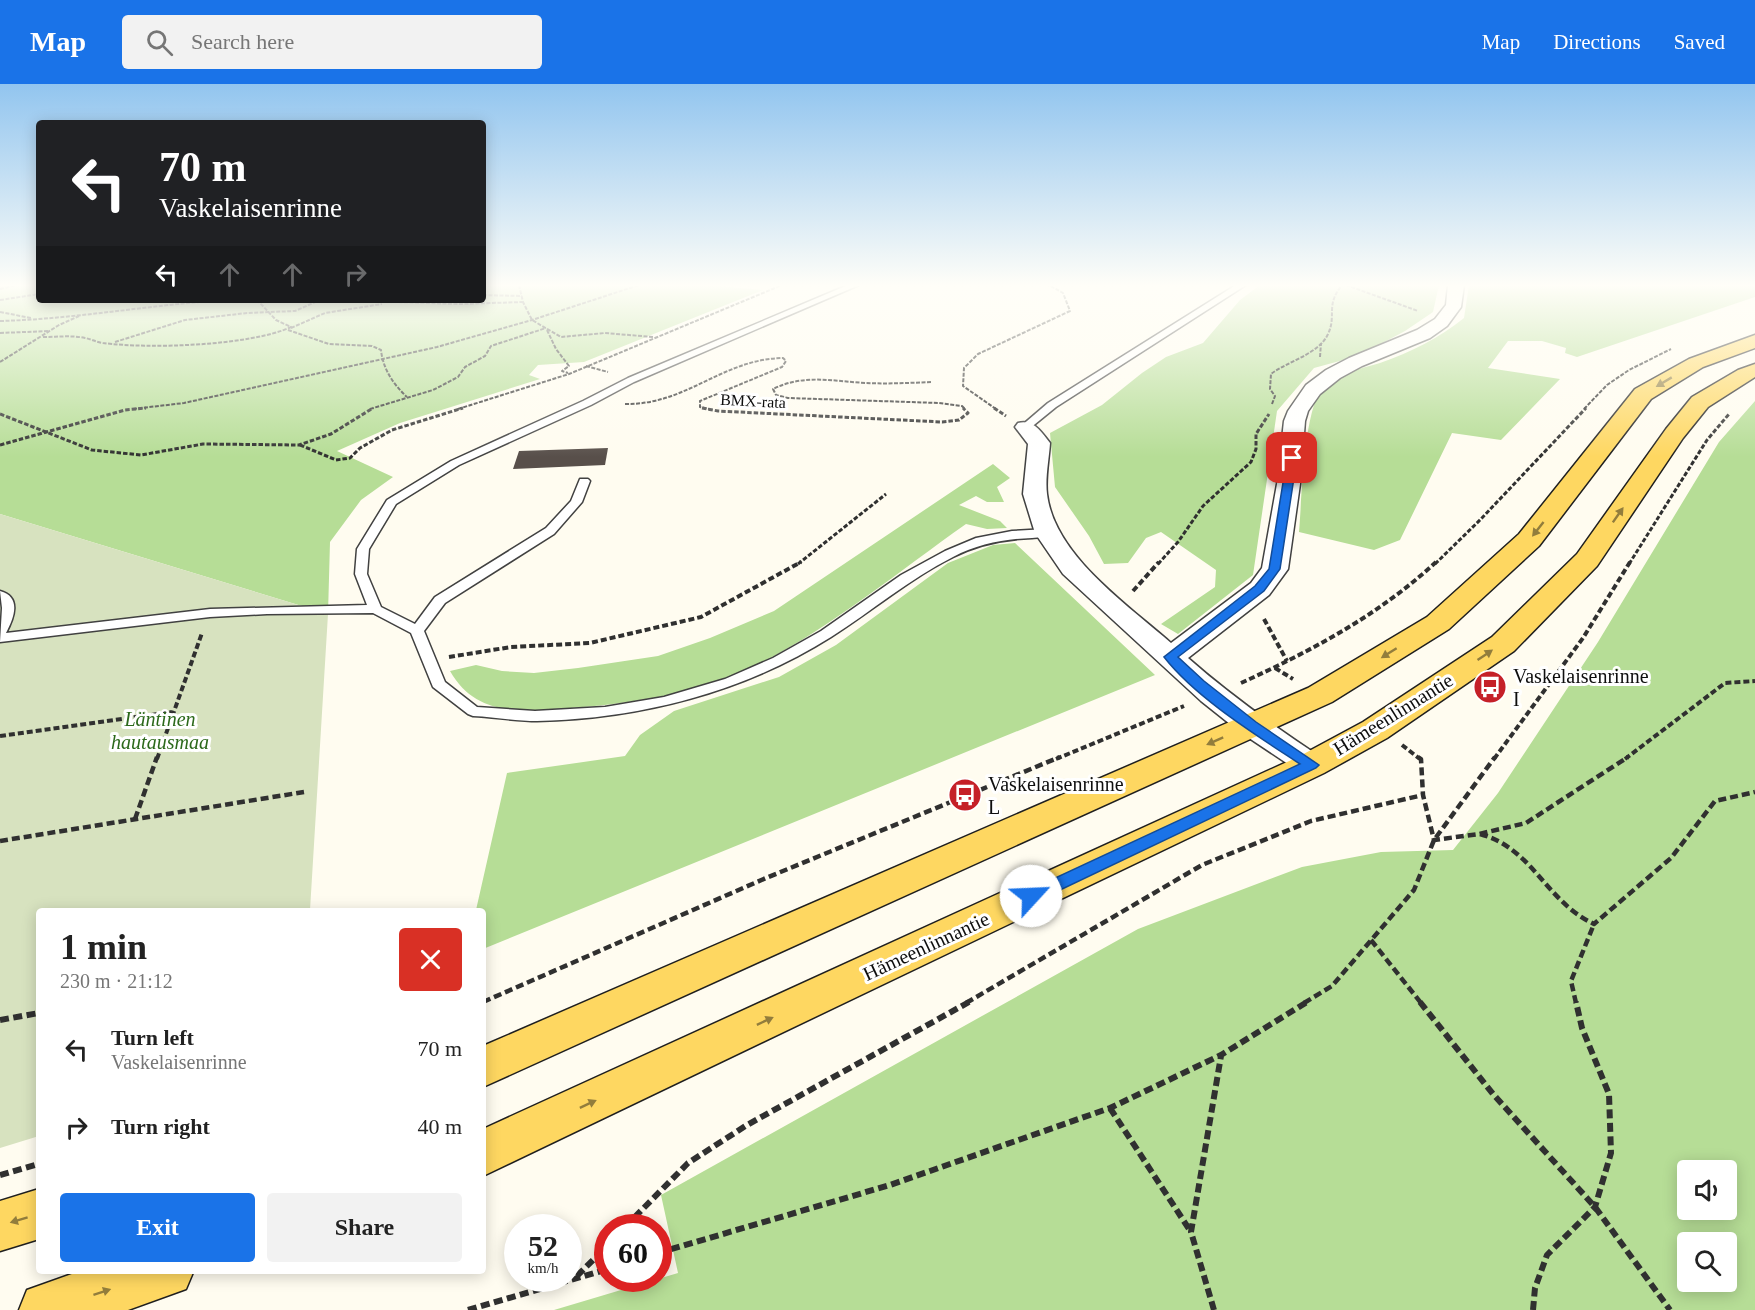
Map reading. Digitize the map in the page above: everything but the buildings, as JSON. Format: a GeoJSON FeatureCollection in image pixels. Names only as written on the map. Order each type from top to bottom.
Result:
{"type":"FeatureCollection","features":[{"type":"Feature","properties":{"kind":"main road"},"geometry":{"type":"LineString","coordinates":[[486,1066],[1320,695],[1438,623],[1529,540],[1643,394],[1696,363],[1752,342]]}},
{"type":"Feature","properties":{"kind":"main road","name":"Hämeenlinnantie"},"geometry":{"type":"LineString","coordinates":[[486,1152],[1311,765],[1375,730],[1503,644],[1587,560],[1674,434],[1700,402],[1755,370]]}},
{"type":"Feature","properties":{"kind":"main road"},"geometry":{"type":"LineString","coordinates":[[0,1226],[36,1215]]}},
{"type":"Feature","properties":{"kind":"main road"},"geometry":{"type":"LineString","coordinates":[[47,1310],[155,1274]]}},
{"type":"Feature","properties":{"kind":"street"},"geometry":{"type":"LineString","coordinates":[[1171,657],[1260,589],[1275,569],[1297,413],[1314,388],[1341,367],[1402,342]]}},
{"type":"Feature","properties":{"kind":"street"},"geometry":{"type":"LineString","coordinates":[[1024,427],[1039,443],[1035,494],[1047,533],[1072,569],[1212,695],[1251,725],[1311,765]]}},
{"type":"Feature","properties":{"kind":"lane"},"geometry":{"type":"LineString","coordinates":[[375,609],[361,574],[363,549],[391,502],[454,463],[587,403],[631,380],[720,342]]}},
{"type":"Feature","properties":{"kind":"lane"},"geometry":{"type":"LineString","coordinates":[[1024,427],[1052,405],[1150,342]]}},
{"type":"Feature","properties":{"kind":"lane"},"geometry":{"type":"LineString","coordinates":[[417,631],[440,600],[550,531],[576,502],[584,481]]}},
{"type":"Feature","properties":{"kind":"lane"},"geometry":{"type":"LineString","coordinates":[[0,638],[210,613],[375,609],[417,631],[438,684],[473,711],[547,716],[605,712],[666,700],[730,682],[778,661],[826,634],[906,578],[949,554],[980,541],[1012,535],[1047,533]]}},
{"type":"Feature","properties":{"kind":"lane"},"geometry":{"type":"LineString","coordinates":[[0,596],[8,603],[10,613],[0,632]]}},
{"type":"Feature","properties":{"kind":"path"},"geometry":{"type":"LineString","coordinates":[[0,362],[34,342]]}},
{"type":"Feature","properties":{"kind":"path"},"geometry":{"type":"LineString","coordinates":[[98,342],[219,342]]}},
{"type":"Feature","properties":{"kind":"path"},"geometry":{"type":"LineString","coordinates":[[324,342],[372,346],[381,350],[381,358],[395,386],[406,397]]}},
{"type":"Feature","properties":{"kind":"path"},"geometry":{"type":"LineString","coordinates":[[0,445],[125,410],[186,402],[454,342]]}},
{"type":"Feature","properties":{"kind":"path"},"geometry":{"type":"LineString","coordinates":[[0,414],[92,450],[141,455],[203,444],[299,445],[331,434],[355,421],[368,410],[433,390],[458,377],[465,367],[485,356],[491,346],[503,342]]}},
{"type":"Feature","properties":{"kind":"path"},"geometry":{"type":"LineString","coordinates":[[553,342],[570,366],[562,371],[568,374]]}},
{"type":"Feature","properties":{"kind":"path"},"geometry":{"type":"LineString","coordinates":[[299,445],[336,460],[350,458],[360,448],[392,430],[568,374],[644,342]]}},
{"type":"Feature","properties":{"kind":"path"},"geometry":{"type":"LineString","coordinates":[[1003,342],[978,354],[964,368],[963,386],[984,403],[1024,427]]}},
{"type":"Feature","properties":{"kind":"path"},"geometry":{"type":"LineString","coordinates":[[1116,609],[1178,542],[1203,506],[1251,462],[1256,454],[1258,441],[1256,434],[1268,416],[1275,396],[1270,389],[1270,376],[1277,368],[1324,342]]}},
{"type":"Feature","properties":{"kind":"path"},"geometry":{"type":"LineString","coordinates":[[486,1001],[766,878],[1212,695],[1287,661],[1343,630],[1400,593],[1445,554],[1607,385],[1629,370],[1681,345]]}},
{"type":"Feature","properties":{"kind":"path","name":"BMX-rata"},"geometry":{"type":"LineString","coordinates":[[619,400],[623,404],[634,406],[660,401],[740,364],[773,357],[783,358],[786,361],[782,367],[700,401],[700,407],[718,411],[942,422],[959,420],[968,413],[962,406],[939,403],[788,398],[776,395],[773,389],[784,382],[801,380],[875,383],[931,382]]}},
{"type":"Feature","properties":{"kind":"path"},"geometry":{"type":"LineString","coordinates":[[672,1249],[890,1185],[1110,1108],[1221,1055],[1332,986],[1414,890],[1434,840],[1583,638],[1707,440],[1735,407]]}},
{"type":"Feature","properties":{"kind":"path"},"geometry":{"type":"LineString","coordinates":[[430,660],[511,647],[590,643],[701,617],[803,561],[886,494]]}},
{"type":"Feature","properties":{"kind":"path"},"geometry":{"type":"LineString","coordinates":[[1260,589],[1264,624],[1287,661]]}},
{"type":"Feature","properties":{"kind":"path"},"geometry":{"type":"LineString","coordinates":[[135,819],[172,712],[210,613]]}},
{"type":"Feature","properties":{"kind":"path"},"geometry":{"type":"LineString","coordinates":[[1434,840],[1479,834],[1526,823],[1643,747],[1725,683],[1755,681]]}},
{"type":"Feature","properties":{"kind":"path"},"geometry":{"type":"LineString","coordinates":[[0,736],[172,712]]}},
{"type":"Feature","properties":{"kind":"path"},"geometry":{"type":"LineString","coordinates":[[1406,747],[1421,759],[1423,795],[1434,840]]}},
{"type":"Feature","properties":{"kind":"path"},"geometry":{"type":"LineString","coordinates":[[0,842],[303,792]]}},
{"type":"Feature","properties":{"kind":"path"},"geometry":{"type":"LineString","coordinates":[[1533,1310],[1535,1288],[1546,1255],[1595,1207],[1611,1153],[1609,1094],[1582,1028],[1571,981],[1594,924],[1671,858],[1715,801],[1755,792]]}},
{"type":"Feature","properties":{"kind":"path"},"geometry":{"type":"LineString","coordinates":[[638,1214],[688,1163],[747,1125],[905,1039],[1202,865],[1311,821],[1423,795]]}},
{"type":"Feature","properties":{"kind":"path"},"geometry":{"type":"LineString","coordinates":[[1479,834],[1502,842],[1579,920],[1594,924]]}},
{"type":"Feature","properties":{"kind":"path"},"geometry":{"type":"LineString","coordinates":[[1371,940],[1493,1094],[1595,1207],[1670,1310]]}},
{"type":"Feature","properties":{"kind":"path"},"geometry":{"type":"LineString","coordinates":[[0,1020],[36,1014]]}},
{"type":"Feature","properties":{"kind":"path"},"geometry":{"type":"LineString","coordinates":[[1191,1232],[1221,1055]]}},
{"type":"Feature","properties":{"kind":"path"},"geometry":{"type":"LineString","coordinates":[[1110,1108],[1191,1232],[1214,1310]]}},
{"type":"Feature","properties":{"kind":"path"},"geometry":{"type":"LineString","coordinates":[[0,1175],[36,1165]]}},
{"type":"Feature","properties":{"kind":"path"},"geometry":{"type":"LineString","coordinates":[[582,1270],[594,1259]]}},
{"type":"Feature","properties":{"kind":"path"},"geometry":{"type":"LineString","coordinates":[[468,1310],[528,1292]]}},
{"type":"Feature","properties":{"kind":"green space"},"geometry":{"type":"Polygon","coordinates":[[[0,342],[633,342],[584,362],[538,365],[529,375],[540,379],[400,423],[337,451],[393,477],[361,500],[330,542],[328,614],[0,514],[0,342]]]}},
{"type":"Feature","properties":{"kind":"green space"},"geometry":{"type":"Polygon","coordinates":[[[1384,342],[1358,356],[1314,368],[1277,411],[1253,575],[1178,634],[1161,624],[1215,587],[1216,570],[1161,532],[1146,538],[1128,563],[1104,564],[1089,536],[1055,487],[1050,433],[1102,405],[1166,357],[1203,343],[1384,342]]]}},
{"type":"Feature","properties":{"kind":"green space"},"geometry":{"type":"Polygon","coordinates":[[[1427,342],[1507,342],[1488,368],[1560,379],[1501,440],[1452,433],[1400,540],[1374,550],[1299,532],[1308,432],[1318,395],[1325,384],[1343,373],[1380,363],[1427,342]]]}},
{"type":"Feature","properties":{"kind":"green space"},"geometry":{"type":"Polygon","coordinates":[[[1546,342],[1621,342],[1577,357],[1565,353],[1566,348],[1546,342]]]}},
{"type":"Feature","properties":{"kind":"green space"},"geometry":{"type":"Polygon","coordinates":[[[1755,401],[1755,1310],[554,1310],[614,1292],[672,1292],[672,1275],[678,1273],[672,1245],[672,1214],[665,1214],[661,1195],[1138,929],[1302,867],[1381,852],[1453,850],[1498,793],[1598,642],[1719,442],[1755,401]]]}},
{"type":"Feature","properties":{"kind":"green space"},"geometry":{"type":"Polygon","coordinates":[[[993,464],[1010,478],[997,487],[1004,502],[987,502],[976,496],[959,505],[1000,521],[1007,528],[987,529],[966,524],[805,638],[726,679],[679,693],[629,702],[525,710],[496,707],[483,702],[460,685],[450,671],[476,665],[502,671],[534,673],[578,668],[658,656],[710,638],[774,611],[993,464]]]}},
{"type":"Feature","properties":{"kind":"green space","name":"Läntinen hautausmaa"},"geometry":{"type":"Polygon","coordinates":[[[0,514],[328,614],[310,908],[36,908],[36,1137],[0,1148],[0,514]]]}},
{"type":"Feature","properties":{"kind":"green space"},"geometry":{"type":"Polygon","coordinates":[[[1015,543],[1155,675],[486,948],[486,908],[476,908],[507,773],[625,756],[640,735],[674,711],[779,677],[836,645],[948,563],[993,545],[1015,543]]]}},
{"type":"Feature","properties":{"kind":"place","name":"Vaskelaisenrinne I"},"geometry":{"type":"Point","coordinates":[1490,687]}},
{"type":"Feature","properties":{"kind":"place","name":"Vaskelaisenrinne L"},"geometry":{"type":"Point","coordinates":[965,795]}},
{"type":"Feature","properties":{"kind":"route"},"geometry":{"type":"LineString","coordinates":[[1031,896],[1311,765],[1251,725],[1212,695],[1171,657],[1260,589],[1275,569],[1292,458]]}}]}
